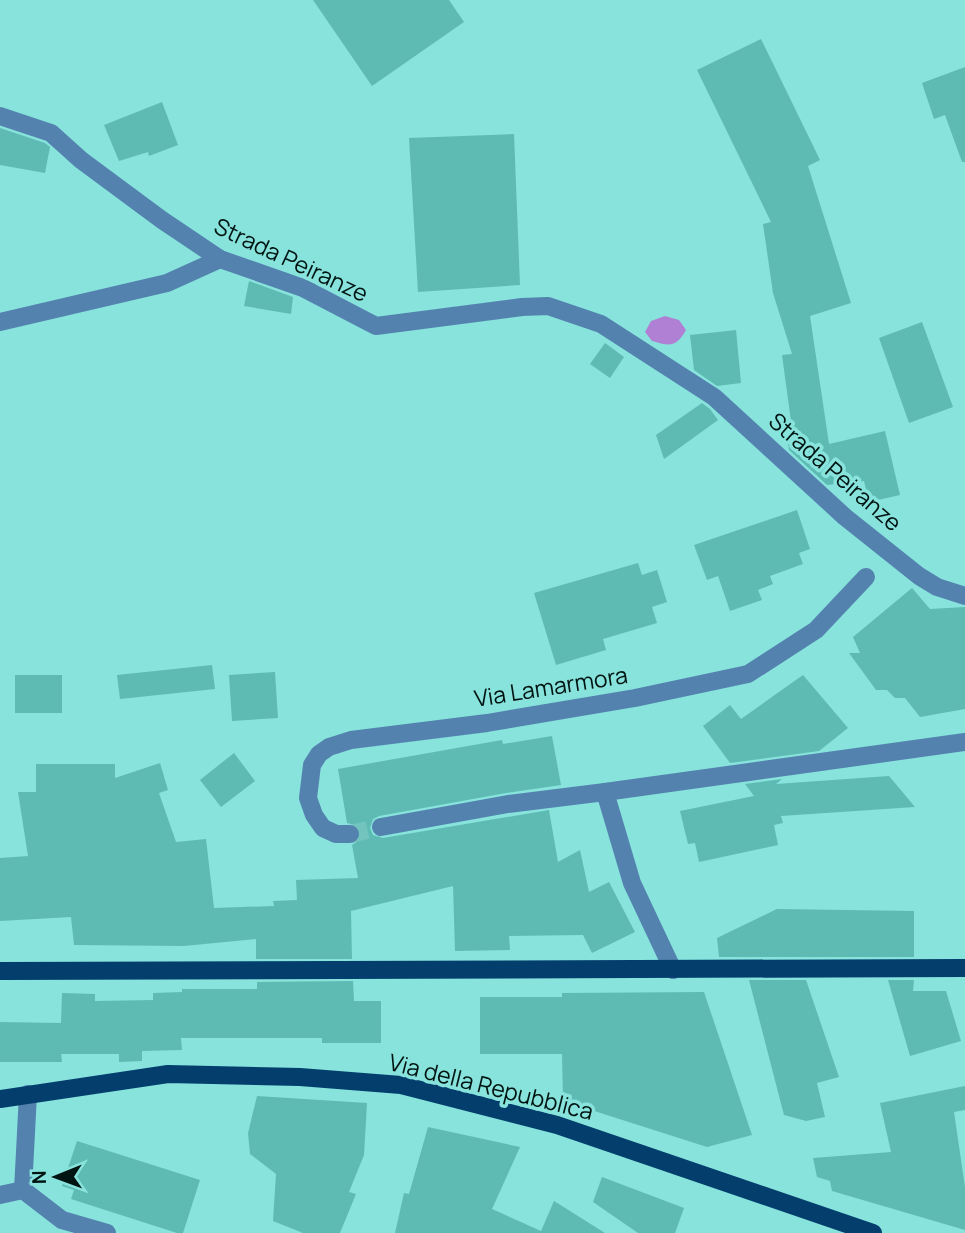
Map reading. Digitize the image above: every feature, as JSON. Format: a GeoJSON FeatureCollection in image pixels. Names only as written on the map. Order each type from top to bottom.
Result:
{"type":"FeatureCollection","features":[{"type":"Feature","properties":{"kind":"main road"},"geometry":{"type":"LineString","coordinates":[[0,971],[965,968]]}},
{"type":"Feature","properties":{"kind":"main road","name":"Via della Repubblica"},"geometry":{"type":"LineString","coordinates":[[0,1100],[168,1074],[300,1077],[401,1085],[557,1125],[873,1233]]}},
{"type":"Feature","properties":{"kind":"street","name":"Strada Peiranze"},"geometry":{"type":"LineString","coordinates":[[0,116],[51,133],[81,160],[220,259],[303,288],[376,326],[548,306],[601,324],[714,397],[845,516],[919,576],[937,587],[965,596]]}},
{"type":"Feature","properties":{"kind":"street"},"geometry":{"type":"LineString","coordinates":[[0,322],[167,283],[220,259]]}},
{"type":"Feature","properties":{"kind":"street","name":"Via Lamarmora"},"geometry":{"type":"LineString","coordinates":[[350,834],[336,834],[323,828],[314,815],[309,797],[312,765],[319,754],[329,747],[351,740],[487,723],[635,698],[748,674],[816,630],[866,577]]}},
{"type":"Feature","properties":{"kind":"street"},"geometry":{"type":"LineString","coordinates":[[381,827],[508,804],[965,742]]}},
{"type":"Feature","properties":{"kind":"street"},"geometry":{"type":"LineString","coordinates":[[605,792],[632,883],[673,970]]}},
{"type":"Feature","properties":{"kind":"street"},"geometry":{"type":"LineString","coordinates":[[23,1190],[28,1094]]}},
{"type":"Feature","properties":{"kind":"street"},"geometry":{"type":"LineString","coordinates":[[0,1195],[23,1190],[62,1220],[107,1233]]}},
{"type":"Feature","properties":{"kind":"shaded area"},"geometry":{"type":"Polygon","coordinates":[[[665,316],[679,320],[686,330],[679,340],[672,344],[652,341],[645,332],[651,321],[665,316]]]}},
{"type":"Feature","properties":{"kind":"building"},"geometry":{"type":"Polygon","coordinates":[[[313,0],[449,0],[464,22],[372,86],[313,0]]]}},
{"type":"Feature","properties":{"kind":"building"},"geometry":{"type":"Polygon","coordinates":[[[761,39],[820,160],[808,166],[851,303],[810,316],[829,444],[885,431],[900,495],[869,502],[864,481],[827,485],[789,450],[787,436],[793,436],[782,355],[792,354],[773,293],[763,224],[771,222],[697,70],[761,39]]]}},
{"type":"Feature","properties":{"kind":"building"},"geometry":{"type":"Polygon","coordinates":[[[965,67],[965,162],[962,162],[945,115],[934,119],[922,83],[965,67]]]}},
{"type":"Feature","properties":{"kind":"building"},"geometry":{"type":"Polygon","coordinates":[[[162,102],[178,145],[149,156],[148,152],[119,161],[104,125],[162,102]]]}},
{"type":"Feature","properties":{"kind":"building"},"geometry":{"type":"Polygon","coordinates":[[[0,128],[50,147],[45,173],[0,165],[0,128]]]}},
{"type":"Feature","properties":{"kind":"building"},"geometry":{"type":"Polygon","coordinates":[[[514,134],[520,285],[418,292],[409,138],[514,134]]]}},
{"type":"Feature","properties":{"kind":"building"},"geometry":{"type":"Polygon","coordinates":[[[249,281],[293,297],[291,314],[244,306],[249,281]]]}},
{"type":"Feature","properties":{"kind":"building"},"geometry":{"type":"Polygon","coordinates":[[[922,322],[953,407],[909,423],[879,338],[922,322]]]}},
{"type":"Feature","properties":{"kind":"building"},"geometry":{"type":"Polygon","coordinates":[[[736,330],[741,383],[717,386],[694,370],[690,335],[736,330]]]}},
{"type":"Feature","properties":{"kind":"building"},"geometry":{"type":"Polygon","coordinates":[[[605,343],[624,357],[610,378],[590,364],[605,343]]]}},
{"type":"Feature","properties":{"kind":"building"},"geometry":{"type":"Polygon","coordinates":[[[702,403],[718,420],[664,459],[656,435],[702,403]]]}},
{"type":"Feature","properties":{"kind":"building"},"geometry":{"type":"Polygon","coordinates":[[[797,510],[810,549],[799,553],[803,564],[770,576],[773,584],[758,590],[762,600],[730,611],[718,576],[707,580],[694,545],[797,510]]]}},
{"type":"Feature","properties":{"kind":"building"},"geometry":{"type":"Polygon","coordinates":[[[638,563],[642,575],[657,570],[667,602],[652,607],[657,623],[603,639],[606,650],[556,665],[534,593],[638,563]]]}},
{"type":"Feature","properties":{"kind":"building"},"geometry":{"type":"Polygon","coordinates":[[[912,588],[930,609],[965,607],[965,709],[920,717],[905,698],[895,698],[887,690],[876,690],[849,653],[860,653],[853,637],[912,588]]]}},
{"type":"Feature","properties":{"kind":"building"},"geometry":{"type":"Polygon","coordinates":[[[212,665],[215,689],[120,699],[117,675],[212,665]]]}},
{"type":"Feature","properties":{"kind":"building"},"geometry":{"type":"Polygon","coordinates":[[[275,672],[278,718],[232,721],[229,675],[275,672]]]}},
{"type":"Feature","properties":{"kind":"building"},"geometry":{"type":"Polygon","coordinates":[[[15,675],[62,675],[62,713],[15,713],[15,675]]]}},
{"type":"Feature","properties":{"kind":"building"},"geometry":{"type":"Polygon","coordinates":[[[803,675],[848,728],[819,751],[730,763],[703,726],[730,705],[741,719],[803,675]]]}},
{"type":"Feature","properties":{"kind":"building"},"geometry":{"type":"Polygon","coordinates":[[[552,736],[561,785],[379,816],[373,819],[370,828],[373,835],[383,838],[549,810],[558,862],[580,850],[589,892],[609,882],[635,932],[592,953],[583,935],[509,936],[510,950],[455,951],[453,886],[351,911],[352,959],[256,959],[256,939],[184,946],[74,945],[71,917],[0,921],[0,858],[28,856],[18,792],[36,792],[36,764],[115,764],[115,778],[160,763],[168,790],[159,793],[176,842],[206,839],[214,908],[274,906],[273,901],[297,900],[296,880],[358,878],[352,845],[359,840],[361,833],[356,825],[347,823],[338,769],[502,740],[503,744],[552,736]]]}},
{"type":"Feature","properties":{"kind":"building"},"geometry":{"type":"Polygon","coordinates":[[[234,753],[255,781],[221,807],[200,780],[234,753]]]}},
{"type":"Feature","properties":{"kind":"building"},"geometry":{"type":"Polygon","coordinates":[[[889,776],[915,807],[781,816],[783,823],[774,825],[778,845],[699,862],[695,843],[688,844],[680,811],[754,796],[745,784],[782,779],[776,784],[889,776]]]}},
{"type":"Feature","properties":{"kind":"building"},"geometry":{"type":"Polygon","coordinates":[[[777,909],[914,911],[914,957],[719,957],[717,938],[777,909]]]}},
{"type":"Feature","properties":{"kind":"building"},"geometry":{"type":"Polygon","coordinates":[[[749,980],[806,980],[839,1077],[817,1083],[825,1117],[806,1121],[784,1115],[749,980]]]}},
{"type":"Feature","properties":{"kind":"building"},"geometry":{"type":"Polygon","coordinates":[[[888,980],[914,980],[913,991],[946,991],[961,1041],[910,1056],[888,980]]]}},
{"type":"Feature","properties":{"kind":"building"},"geometry":{"type":"Polygon","coordinates":[[[353,981],[354,1001],[381,1001],[381,1043],[322,1043],[322,1038],[181,1038],[182,1050],[142,1051],[142,1061],[119,1062],[119,1054],[61,1054],[62,1062],[0,1062],[0,1022],[61,1023],[62,993],[95,994],[95,1001],[153,1000],[153,993],[182,992],[182,989],[257,989],[257,982],[353,981]]]}},
{"type":"Feature","properties":{"kind":"building"},"geometry":{"type":"Polygon","coordinates":[[[704,992],[752,1135],[707,1147],[563,1101],[562,1054],[480,1054],[480,997],[562,997],[562,993],[704,992]]]}},
{"type":"Feature","properties":{"kind":"building"},"geometry":{"type":"Polygon","coordinates":[[[965,1086],[965,1110],[954,1112],[965,1187],[965,1230],[832,1191],[830,1181],[817,1177],[813,1158],[891,1152],[880,1103],[965,1086]]]}},
{"type":"Feature","properties":{"kind":"building"},"geometry":{"type":"Polygon","coordinates":[[[257,1096],[367,1103],[364,1155],[349,1192],[356,1194],[340,1233],[303,1233],[273,1221],[276,1174],[250,1154],[248,1133],[257,1096]]]}},
{"type":"Feature","properties":{"kind":"building"},"geometry":{"type":"Polygon","coordinates":[[[428,1127],[520,1147],[492,1209],[541,1231],[554,1201],[605,1233],[395,1233],[404,1193],[409,1194],[428,1127]]]}},
{"type":"Feature","properties":{"kind":"building"},"geometry":{"type":"Polygon","coordinates":[[[77,1141],[200,1180],[183,1233],[71,1199],[74,1190],[62,1186],[77,1141]]]}},
{"type":"Feature","properties":{"kind":"building"},"geometry":{"type":"Polygon","coordinates":[[[602,1177],[684,1208],[675,1233],[638,1233],[593,1202],[602,1177]]]}},
{"type":"Feature","properties":{"kind":"tunnel"},"geometry":{"type":"LineString","coordinates":[[350,834],[381,827]]}}]}
